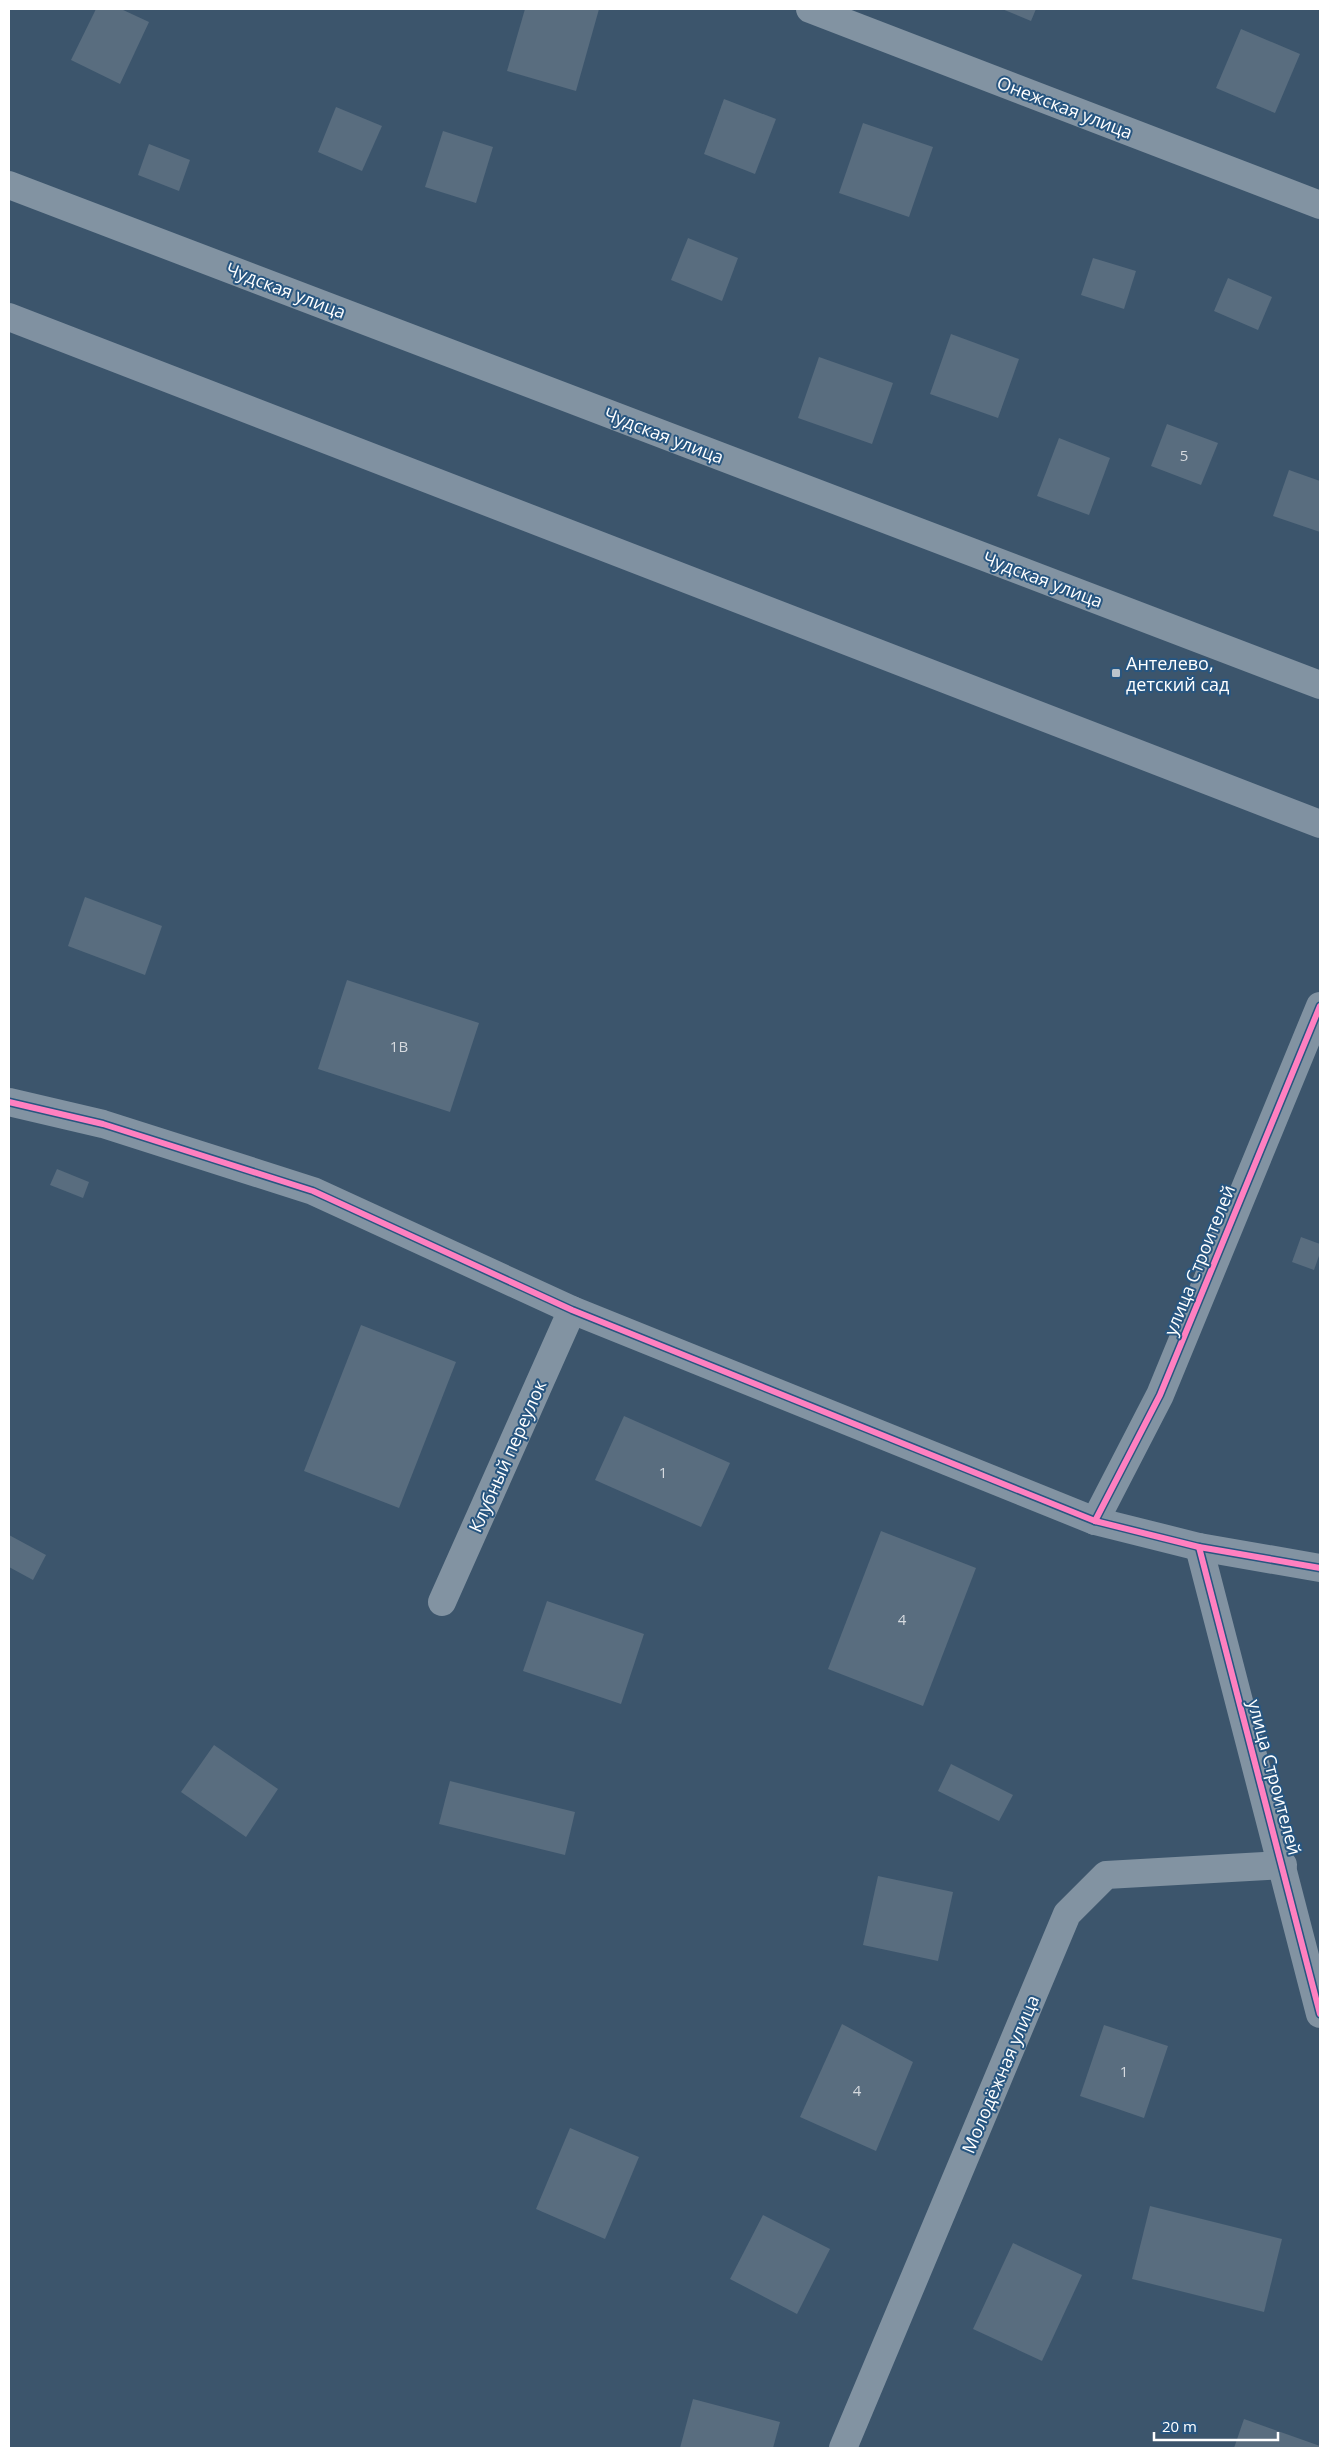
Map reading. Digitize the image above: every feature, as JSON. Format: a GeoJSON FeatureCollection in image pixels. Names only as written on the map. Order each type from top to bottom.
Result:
{"type":"FeatureCollection","features":[{"type":"Feature","properties":{"kind":"main road"},"geometry":{"type":"LineString","coordinates":[[9,317],[1320,824]]}},
{"type":"Feature","properties":{"kind":"street","name":"Онежская улица"},"geometry":{"type":"LineString","coordinates":[[810,9],[1320,205]]}},
{"type":"Feature","properties":{"kind":"street","name":"Чудская улица"},"geometry":{"type":"LineString","coordinates":[[9,185],[1320,685]]}},
{"type":"Feature","properties":{"kind":"street","name":"улица Строителей"},"geometry":{"type":"LineString","coordinates":[[1095,1521],[1160,1395],[1320,1006]]}},
{"type":"Feature","properties":{"kind":"street"},"geometry":{"type":"LineString","coordinates":[[9,1102],[103,1124],[313,1191],[572,1310],[1095,1521],[1199,1548],[1320,1568]]}},
{"type":"Feature","properties":{"kind":"street","name":"Клубный переулок"},"geometry":{"type":"LineString","coordinates":[[442,1602],[572,1310]]}},
{"type":"Feature","properties":{"kind":"street","name":"улица Строителей"},"geometry":{"type":"LineString","coordinates":[[1199,1548],[1283,1865],[1320,2014]]}},
{"type":"Feature","properties":{"kind":"street","name":"Молодёжная улица"},"geometry":{"type":"LineString","coordinates":[[843,2448],[1067,1914],[1106,1876],[1283,1865]]}},
{"type":"Feature","properties":{"kind":"building"},"geometry":{"type":"Polygon","coordinates":[[[96,9],[121,9],[149,22],[120,84],[71,60],[96,9]]]}},
{"type":"Feature","properties":{"kind":"building"},"geometry":{"type":"Polygon","coordinates":[[[525,9],[599,9],[576,91],[507,71],[525,9]]]}},
{"type":"Feature","properties":{"kind":"building"},"geometry":{"type":"Polygon","coordinates":[[[1002,9],[1036,9],[1031,21],[1002,9]]]}},
{"type":"Feature","properties":{"kind":"building"},"geometry":{"type":"Polygon","coordinates":[[[1241,29],[1300,54],[1275,113],[1216,88],[1241,29]]]}},
{"type":"Feature","properties":{"kind":"building"},"geometry":{"type":"Polygon","coordinates":[[[724,99],[776,119],[755,174],[704,154],[724,99]]]}},
{"type":"Feature","properties":{"kind":"building"},"geometry":{"type":"Polygon","coordinates":[[[336,107],[382,126],[362,171],[318,152],[336,107]]]}},
{"type":"Feature","properties":{"kind":"building"},"geometry":{"type":"Polygon","coordinates":[[[863,123],[933,147],[909,217],[839,193],[863,123]]]}},
{"type":"Feature","properties":{"kind":"building"},"geometry":{"type":"Polygon","coordinates":[[[443,131],[493,147],[476,203],[425,187],[443,131]]]}},
{"type":"Feature","properties":{"kind":"building"},"geometry":{"type":"Polygon","coordinates":[[[149,144],[190,160],[179,191],[138,175],[149,144]]]}},
{"type":"Feature","properties":{"kind":"building"},"geometry":{"type":"Polygon","coordinates":[[[688,238],[738,258],[722,301],[671,280],[688,238]]]}},
{"type":"Feature","properties":{"kind":"building"},"geometry":{"type":"Polygon","coordinates":[[[1093,258],[1136,271],[1124,309],[1081,295],[1093,258]]]}},
{"type":"Feature","properties":{"kind":"building"},"geometry":{"type":"Polygon","coordinates":[[[1228,278],[1272,297],[1258,330],[1214,311],[1228,278]]]}},
{"type":"Feature","properties":{"kind":"building"},"geometry":{"type":"Polygon","coordinates":[[[951,334],[1019,359],[998,418],[930,394],[951,334]]]}},
{"type":"Feature","properties":{"kind":"building"},"geometry":{"type":"Polygon","coordinates":[[[819,357],[893,383],[872,444],[798,418],[819,357]]]}},
{"type":"Feature","properties":{"kind":"building"},"geometry":{"type":"Polygon","coordinates":[[[1167,424],[1218,443],[1201,485],[1151,466],[1167,424]]]}},
{"type":"Feature","properties":{"kind":"building"},"geometry":{"type":"Polygon","coordinates":[[[1059,438],[1110,458],[1089,515],[1037,496],[1059,438]]]}},
{"type":"Feature","properties":{"kind":"building"},"geometry":{"type":"Polygon","coordinates":[[[1289,470],[1320,481],[1320,532],[1273,516],[1289,470]]]}},
{"type":"Feature","properties":{"kind":"building"},"geometry":{"type":"Polygon","coordinates":[[[85,897],[162,926],[145,975],[68,946],[85,897]]]}},
{"type":"Feature","properties":{"kind":"building"},"geometry":{"type":"Polygon","coordinates":[[[347,980],[479,1023],[450,1112],[318,1069],[347,980]]]}},
{"type":"Feature","properties":{"kind":"building"},"geometry":{"type":"Polygon","coordinates":[[[57,1169],[89,1182],[83,1198],[50,1185],[57,1169]]]}},
{"type":"Feature","properties":{"kind":"building"},"geometry":{"type":"Polygon","coordinates":[[[1301,1237],[1320,1244],[1320,1253],[1314,1270],[1292,1262],[1301,1237]]]}},
{"type":"Feature","properties":{"kind":"building"},"geometry":{"type":"Polygon","coordinates":[[[361,1325],[456,1362],[399,1508],[304,1471],[361,1325]]]}},
{"type":"Feature","properties":{"kind":"building"},"geometry":{"type":"Polygon","coordinates":[[[624,1416],[730,1463],[701,1527],[595,1480],[624,1416]]]}},
{"type":"Feature","properties":{"kind":"building"},"geometry":{"type":"Polygon","coordinates":[[[881,1531],[976,1568],[923,1706],[828,1669],[881,1531]]]}},
{"type":"Feature","properties":{"kind":"building"},"geometry":{"type":"Polygon","coordinates":[[[9,1535],[46,1555],[33,1580],[9,1567],[9,1535]]]}},
{"type":"Feature","properties":{"kind":"building"},"geometry":{"type":"Polygon","coordinates":[[[547,1601],[644,1634],[621,1704],[523,1671],[547,1601]]]}},
{"type":"Feature","properties":{"kind":"building"},"geometry":{"type":"Polygon","coordinates":[[[214,1745],[278,1789],[246,1837],[181,1792],[214,1745]]]}},
{"type":"Feature","properties":{"kind":"building"},"geometry":{"type":"Polygon","coordinates":[[[951,1764],[1013,1795],[999,1821],[938,1791],[951,1764]]]}},
{"type":"Feature","properties":{"kind":"building"},"geometry":{"type":"Polygon","coordinates":[[[450,1781],[575,1812],[565,1855],[439,1824],[450,1781]]]}},
{"type":"Feature","properties":{"kind":"building"},"geometry":{"type":"Polygon","coordinates":[[[878,1876],[953,1892],[938,1961],[863,1945],[878,1876]]]}},
{"type":"Feature","properties":{"kind":"building"},"geometry":{"type":"Polygon","coordinates":[[[842,2024],[913,2062],[876,2151],[800,2117],[842,2024]]]}},
{"type":"Feature","properties":{"kind":"building"},"geometry":{"type":"Polygon","coordinates":[[[1104,2025],[1168,2046],[1144,2118],[1080,2096],[1104,2025]]]}},
{"type":"Feature","properties":{"kind":"building"},"geometry":{"type":"Polygon","coordinates":[[[570,2128],[639,2157],[605,2239],[536,2209],[570,2128]]]}},
{"type":"Feature","properties":{"kind":"building"},"geometry":{"type":"Polygon","coordinates":[[[1150,2206],[1282,2239],[1264,2312],[1132,2279],[1150,2206]]]}},
{"type":"Feature","properties":{"kind":"building"},"geometry":{"type":"Polygon","coordinates":[[[763,2215],[830,2249],[797,2314],[730,2279],[763,2215]]]}},
{"type":"Feature","properties":{"kind":"building"},"geometry":{"type":"Polygon","coordinates":[[[1013,2243],[1082,2275],[1042,2361],[973,2329],[1013,2243]]]}},
{"type":"Feature","properties":{"kind":"building"},"geometry":{"type":"Polygon","coordinates":[[[693,2399],[780,2422],[773,2448],[680,2448],[693,2399]]]}},
{"type":"Feature","properties":{"kind":"building"},"geometry":{"type":"Polygon","coordinates":[[[1244,2419],[1320,2446],[1320,2448],[1234,2448],[1244,2419]]]}},
{"type":"Feature","properties":{"kind":"cycle path"},"geometry":{"type":"LineString","coordinates":[[1095,1521],[1160,1395],[1320,1006]]}},
{"type":"Feature","properties":{"kind":"cycle path"},"geometry":{"type":"LineString","coordinates":[[9,1102],[103,1124],[313,1191],[572,1310],[1095,1521],[1199,1547],[1320,1568]]}},
{"type":"Feature","properties":{"kind":"cycle path"},"geometry":{"type":"LineString","coordinates":[[1199,1547],[1320,2014]]}},
{"type":"Feature","properties":{"kind":"place","name":"Антелево, детский сад"},"geometry":{"type":"Point","coordinates":[1116,673]}}]}
